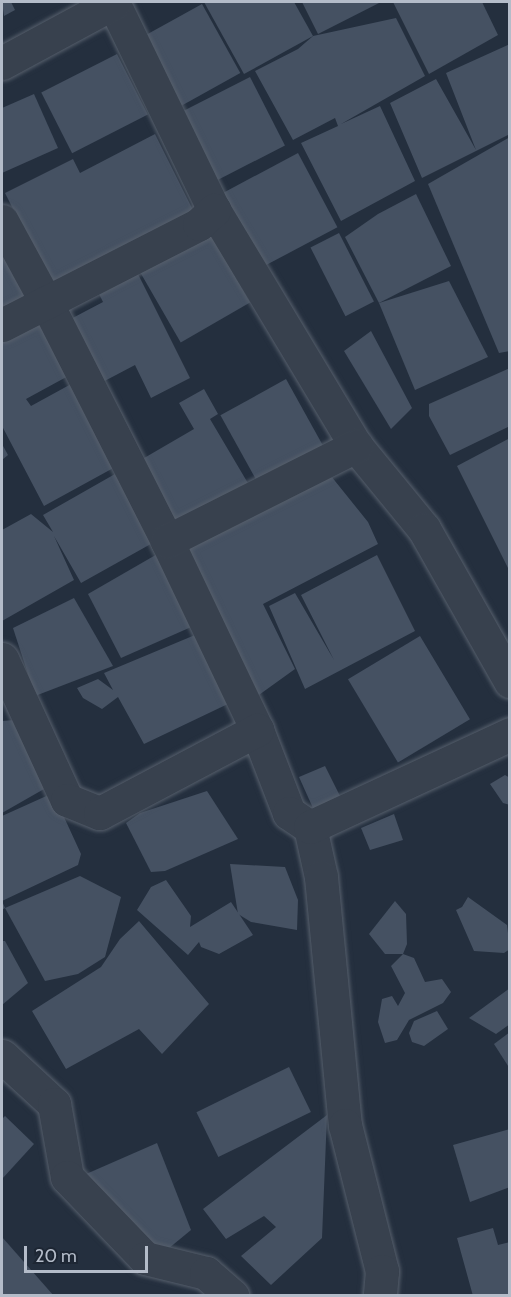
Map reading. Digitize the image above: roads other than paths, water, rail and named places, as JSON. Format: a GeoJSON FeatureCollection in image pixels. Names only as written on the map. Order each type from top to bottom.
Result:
{"type":"FeatureCollection","features":[{"type":"Feature","properties":{"kind":"street"},"geometry":{"type":"LineString","coordinates":[[2,63],[114,2],[214,210],[356,446],[424,529],[510,681]]}},
{"type":"Feature","properties":{"kind":"street"},"geometry":{"type":"LineString","coordinates":[[2,325],[199,224],[214,210]]}},
{"type":"Feature","properties":{"kind":"street"},"geometry":{"type":"LineString","coordinates":[[2,221],[46,302],[167,542],[257,730],[289,813],[310,827],[321,878],[345,1125],[382,1271],[380,1296]]}},
{"type":"Feature","properties":{"kind":"street"},"geometry":{"type":"LineString","coordinates":[[167,542],[356,446]]}},
{"type":"Feature","properties":{"kind":"street"},"geometry":{"type":"LineString","coordinates":[[2,659],[67,800],[100,813],[257,730]]}},
{"type":"Feature","properties":{"kind":"street"},"geometry":{"type":"LineString","coordinates":[[310,827],[510,734]]}},
{"type":"Feature","properties":{"kind":"street"},"geometry":{"type":"LineString","coordinates":[[2,1056],[54,1104],[67,1177],[145,1258],[206,1273],[232,1296]]}}]}
